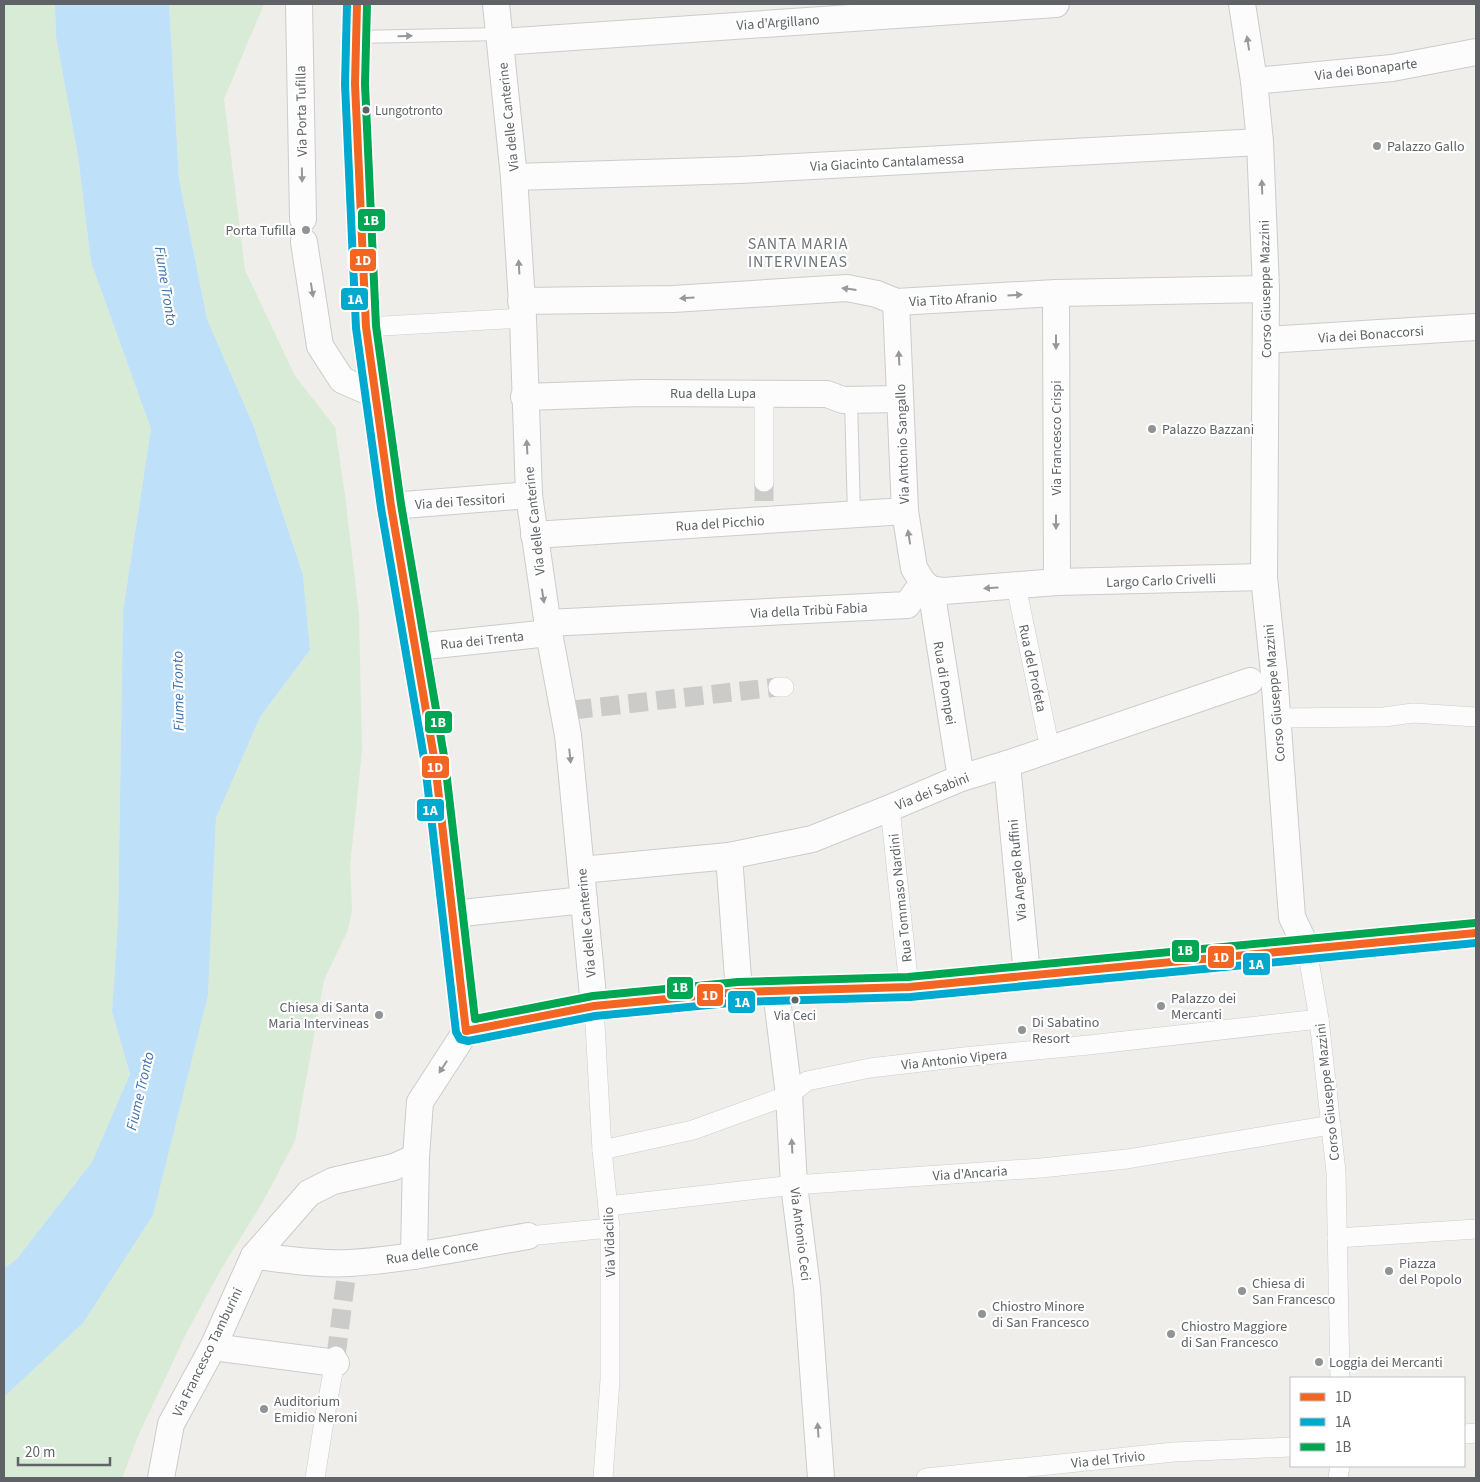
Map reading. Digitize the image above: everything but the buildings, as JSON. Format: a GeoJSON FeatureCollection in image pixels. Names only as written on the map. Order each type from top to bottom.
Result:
{"type":"FeatureCollection","features":[{"type":"Feature","properties":{"kind":"street","name":"Via Porta Tufilla"},"geometry":{"type":"LineString","coordinates":[[299,4],[304,230],[320,346],[342,380],[374,394]]}},
{"type":"Feature","properties":{"kind":"street"},"geometry":{"type":"LineString","coordinates":[[357,4],[355,84],[366,327],[391,506],[435,763],[466,1032],[420,1102],[416,1157],[414,1256]]}},
{"type":"Feature","properties":{"kind":"street","name":"Via delle Canterine"},"geometry":{"type":"LineString","coordinates":[[496,4],[514,177],[522,310],[529,495],[548,628],[568,711],[568,735],[594,1006]]}},
{"type":"Feature","properties":{"kind":"street","name":"Via d'Argillano"},"geometry":{"type":"LineString","coordinates":[[500,38],[1056,4]]}},
{"type":"Feature","properties":{"kind":"street","name":"Corso Giuseppe Mazzini"},"geometry":{"type":"LineString","coordinates":[[1242,4],[1254,81],[1260,142],[1266,289],[1264,577],[1274,673],[1292,917],[1307,949],[1319,1019],[1336,1172],[1340,1377]]}},
{"type":"Feature","properties":{"kind":"street","name":"Via dei Bonaparte"},"geometry":{"type":"LineString","coordinates":[[1254,81],[1392,68],[1476,52]]}},
{"type":"Feature","properties":{"kind":"street","name":"Via Giacinto Cantalamessa"},"geometry":{"type":"LineString","coordinates":[[514,177],[749,169],[1260,142]]}},
{"type":"Feature","properties":{"kind":"street","name":"Via Tito Afranio"},"geometry":{"type":"LineString","coordinates":[[522,310],[846,288],[877,294],[896,302],[1056,293],[1266,289]]}},
{"type":"Feature","properties":{"kind":"street","name":"Via Francesco Crispi"},"geometry":{"type":"LineString","coordinates":[[1056,293],[1057,582]]}},
{"type":"Feature","properties":{"kind":"street","name":"Via Antonio Sangallo"},"geometry":{"type":"LineString","coordinates":[[896,302],[905,511],[914,568],[927,586]]}},
{"type":"Feature","properties":{"kind":"street"},"geometry":{"type":"LineString","coordinates":[[366,327],[522,310]]}},
{"type":"Feature","properties":{"kind":"street","name":"Via dei Bonaccorsi"},"geometry":{"type":"LineString","coordinates":[[1266,340],[1476,327]]}},
{"type":"Feature","properties":{"kind":"street","name":"Rua della Lupa"},"geometry":{"type":"LineString","coordinates":[[524,397],[642,393],[827,394],[843,400],[900,399]]}},
{"type":"Feature","properties":{"kind":"street"},"geometry":{"type":"LineString","coordinates":[[764,394],[764,482]]}},
{"type":"Feature","properties":{"kind":"street","name":"Via dei Tessitori"},"geometry":{"type":"LineString","coordinates":[[391,506],[529,495]]}},
{"type":"Feature","properties":{"kind":"street","name":"Rua del Picchio"},"geometry":{"type":"LineString","coordinates":[[534,535],[764,516],[854,515],[905,511]]}},
{"type":"Feature","properties":{"kind":"street","name":"Largo Carlo Crivelli"},"geometry":{"type":"LineString","coordinates":[[1057,582],[1264,577]]}},
{"type":"Feature","properties":{"kind":"street"},"geometry":{"type":"LineString","coordinates":[[927,586],[944,591],[1057,582]]}},
{"type":"Feature","properties":{"kind":"street","name":"Via della Tribù Fabia"},"geometry":{"type":"LineString","coordinates":[[548,628],[907,605],[927,586]]}},
{"type":"Feature","properties":{"kind":"street","name":"Rua di Pompei"},"geometry":{"type":"LineString","coordinates":[[927,586],[961,778]]}},
{"type":"Feature","properties":{"kind":"street","name":"Rua del Profeta"},"geometry":{"type":"LineString","coordinates":[[1016,586],[1050,749]]}},
{"type":"Feature","properties":{"kind":"street","name":"Rua dei Trenta"},"geometry":{"type":"LineString","coordinates":[[416,647],[548,628]]}},
{"type":"Feature","properties":{"kind":"street","name":"Via dei Sabini"},"geometry":{"type":"LineString","coordinates":[[581,870],[729,856],[812,838],[961,778],[1274,673]]}},
{"type":"Feature","properties":{"kind":"street"},"geometry":{"type":"LineString","coordinates":[[1276,718],[1384,717],[1413,713],[1476,717]]}},
{"type":"Feature","properties":{"kind":"street","name":"Via Angelo Ruffini"},"geometry":{"type":"LineString","coordinates":[[1007,764],[1027,975]]}},
{"type":"Feature","properties":{"kind":"street","name":"Rua Tommaso Nardini"},"geometry":{"type":"LineString","coordinates":[[890,808],[909,987]]}},
{"type":"Feature","properties":{"kind":"street"},"geometry":{"type":"LineString","coordinates":[[729,856],[739,992]]}},
{"type":"Feature","properties":{"kind":"street"},"geometry":{"type":"LineString","coordinates":[[453,914],[584,900]]}},
{"type":"Feature","properties":{"kind":"street"},"geometry":{"type":"LineString","coordinates":[[466,1032],[594,1006],[739,992],[909,987],[1476,933]]}},
{"type":"Feature","properties":{"kind":"street","name":"Via Antonio Ceci"},"geometry":{"type":"LineString","coordinates":[[776,991],[789,1095],[794,1185],[807,1288],[821,1478]]}},
{"type":"Feature","properties":{"kind":"street","name":"Via Vidacilio"},"geometry":{"type":"LineString","coordinates":[[594,1006],[602,1150],[610,1228],[610,1380],[603,1478]]}},
{"type":"Feature","properties":{"kind":"street","name":"Via Antonio Vipera"},"geometry":{"type":"LineString","coordinates":[[602,1150],[693,1130],[789,1095],[807,1081],[870,1068],[964,1057],[1089,1046],[1319,1019]]}},
{"type":"Feature","properties":{"kind":"street","name":"Via d'Ancaria"},"geometry":{"type":"LineString","coordinates":[[608,1206],[794,1185],[1041,1168],[1127,1159],[1331,1125]]}},
{"type":"Feature","properties":{"kind":"street","name":"Via Francesco Tamburini"},"geometry":{"type":"LineString","coordinates":[[161,1478],[171,1424],[213,1347],[254,1256],[309,1193],[333,1180],[394,1167],[416,1157]]}},
{"type":"Feature","properties":{"kind":"street","name":"Rua delle Conce"},"geometry":{"type":"LineString","coordinates":[[254,1256],[347,1266],[528,1236],[610,1228]]}},
{"type":"Feature","properties":{"kind":"street"},"geometry":{"type":"LineString","coordinates":[[1337,1238],[1476,1229]]}},
{"type":"Feature","properties":{"kind":"street"},"geometry":{"type":"LineString","coordinates":[[213,1347],[336,1360],[315,1478]]}},
{"type":"Feature","properties":{"kind":"street","name":"Via del Trivio"},"geometry":{"type":"LineString","coordinates":[[926,1478],[1080,1470],[1174,1452],[1290,1447]]}},
{"type":"Feature","properties":{"kind":"lane"},"geometry":{"type":"LineString","coordinates":[[356,37],[500,38]]}},
{"type":"Feature","properties":{"kind":"lane"},"geometry":{"type":"LineString","coordinates":[[851,400],[854,515]]}},
{"type":"Feature","properties":{"kind":"green space"},"geometry":{"type":"Polygon","coordinates":[[[4,4],[55,4],[56,37],[78,156],[91,262],[151,429],[123,611],[118,921],[112,1012],[130,1074],[92,1162],[16,1260],[4,1268],[4,4]]]}},
{"type":"Feature","properties":{"kind":"green space"},"geometry":{"type":"Polygon","coordinates":[[[169,4],[264,4],[224,99],[245,270],[295,376],[335,427],[359,614],[362,751],[350,866],[352,910],[348,930],[324,980],[295,1141],[261,1205],[220,1271],[186,1334],[139,1434],[122,1478],[4,1478],[4,1397],[83,1323],[208,995],[216,818],[260,717],[310,650],[303,575],[254,427],[207,319],[179,179],[169,4]]]}},
{"type":"Feature","properties":{"kind":"water","name":"Fiume Tronto"},"geometry":{"type":"Polygon","coordinates":[[[55,4],[169,4],[179,179],[207,319],[254,427],[303,575],[310,650],[260,717],[216,818],[208,995],[153,1215],[83,1323],[4,1397],[4,1268],[16,1260],[92,1162],[130,1074],[112,1012],[118,921],[123,611],[151,429],[91,262],[78,156],[56,37],[55,4]]]}},
{"type":"Feature","properties":{"kind":"tunnel"},"geometry":{"type":"LineString","coordinates":[[764,482],[764,512]]}},
{"type":"Feature","properties":{"kind":"tunnel"},"geometry":{"type":"LineString","coordinates":[[573,710],[778,687]]}},
{"type":"Feature","properties":{"kind":"tunnel"},"geometry":{"type":"LineString","coordinates":[[336,1356],[347,1270]]}},
{"type":"Feature","properties":{"kind":"transit line","name":"1A"},"geometry":{"type":"LineString","coordinates":[[347,4],[345,84],[356,328],[381,508],[425,764],[456,1032],[460,1039],[468,1041],[595,1016],[740,1002],[910,997],[1476,943]]}},
{"type":"Feature","properties":{"kind":"transit line","name":"1D"},"geometry":{"type":"LineString","coordinates":[[357,4],[355,84],[366,327],[391,506],[435,763],[466,1031],[594,1006],[739,992],[909,987],[1476,933]]}},
{"type":"Feature","properties":{"kind":"transit line","name":"1B"},"geometry":{"type":"LineString","coordinates":[[367,4],[365,84],[376,326],[401,504],[445,762],[475,1019],[593,996],[738,982],[908,977],[1475,923]]}},
{"type":"Feature","properties":{"kind":"place","name":"Lungotronto"},"geometry":{"type":"Point","coordinates":[366,110]}},
{"type":"Feature","properties":{"kind":"place","name":"Palazzo Gallo"},"geometry":{"type":"Point","coordinates":[1377,146]}},
{"type":"Feature","properties":{"kind":"place","name":"Porta Tufilla"},"geometry":{"type":"Point","coordinates":[306,230]}},
{"type":"Feature","properties":{"kind":"place","name":"Palazzo Bazzani"},"geometry":{"type":"Point","coordinates":[1152,429]}},
{"type":"Feature","properties":{"kind":"place","name":"Via Ceci"},"geometry":{"type":"Point","coordinates":[795,1000]}},
{"type":"Feature","properties":{"kind":"place","name":"Palazzo dei Mercanti"},"geometry":{"type":"Point","coordinates":[1161,1006]}},
{"type":"Feature","properties":{"kind":"place","name":"Chiesa di Santa Maria Intervineas"},"geometry":{"type":"Point","coordinates":[379,1015]}},
{"type":"Feature","properties":{"kind":"place","name":"Di Sabatino Resort"},"geometry":{"type":"Point","coordinates":[1022,1030]}},
{"type":"Feature","properties":{"kind":"place","name":"Piazza del Popolo"},"geometry":{"type":"Point","coordinates":[1389,1271]}},
{"type":"Feature","properties":{"kind":"place","name":"Chiesa di San Francesco"},"geometry":{"type":"Point","coordinates":[1242,1291]}},
{"type":"Feature","properties":{"kind":"place","name":"Chiostro Minore di San Francesco"},"geometry":{"type":"Point","coordinates":[982,1314]}},
{"type":"Feature","properties":{"kind":"place","name":"Chiostro Maggiore di San Francesco"},"geometry":{"type":"Point","coordinates":[1171,1334]}},
{"type":"Feature","properties":{"kind":"place","name":"Loggia dei Mercanti"},"geometry":{"type":"Point","coordinates":[1319,1362]}},
{"type":"Feature","properties":{"kind":"place","name":"Auditorium Emidio Neroni"},"geometry":{"type":"Point","coordinates":[264,1409]}},
{"type":"Feature","properties":{"kind":"district","name":"SANTA MARIA INTERVINEAS"},"geometry":{"type":"Point","coordinates":[798,252]}}]}
